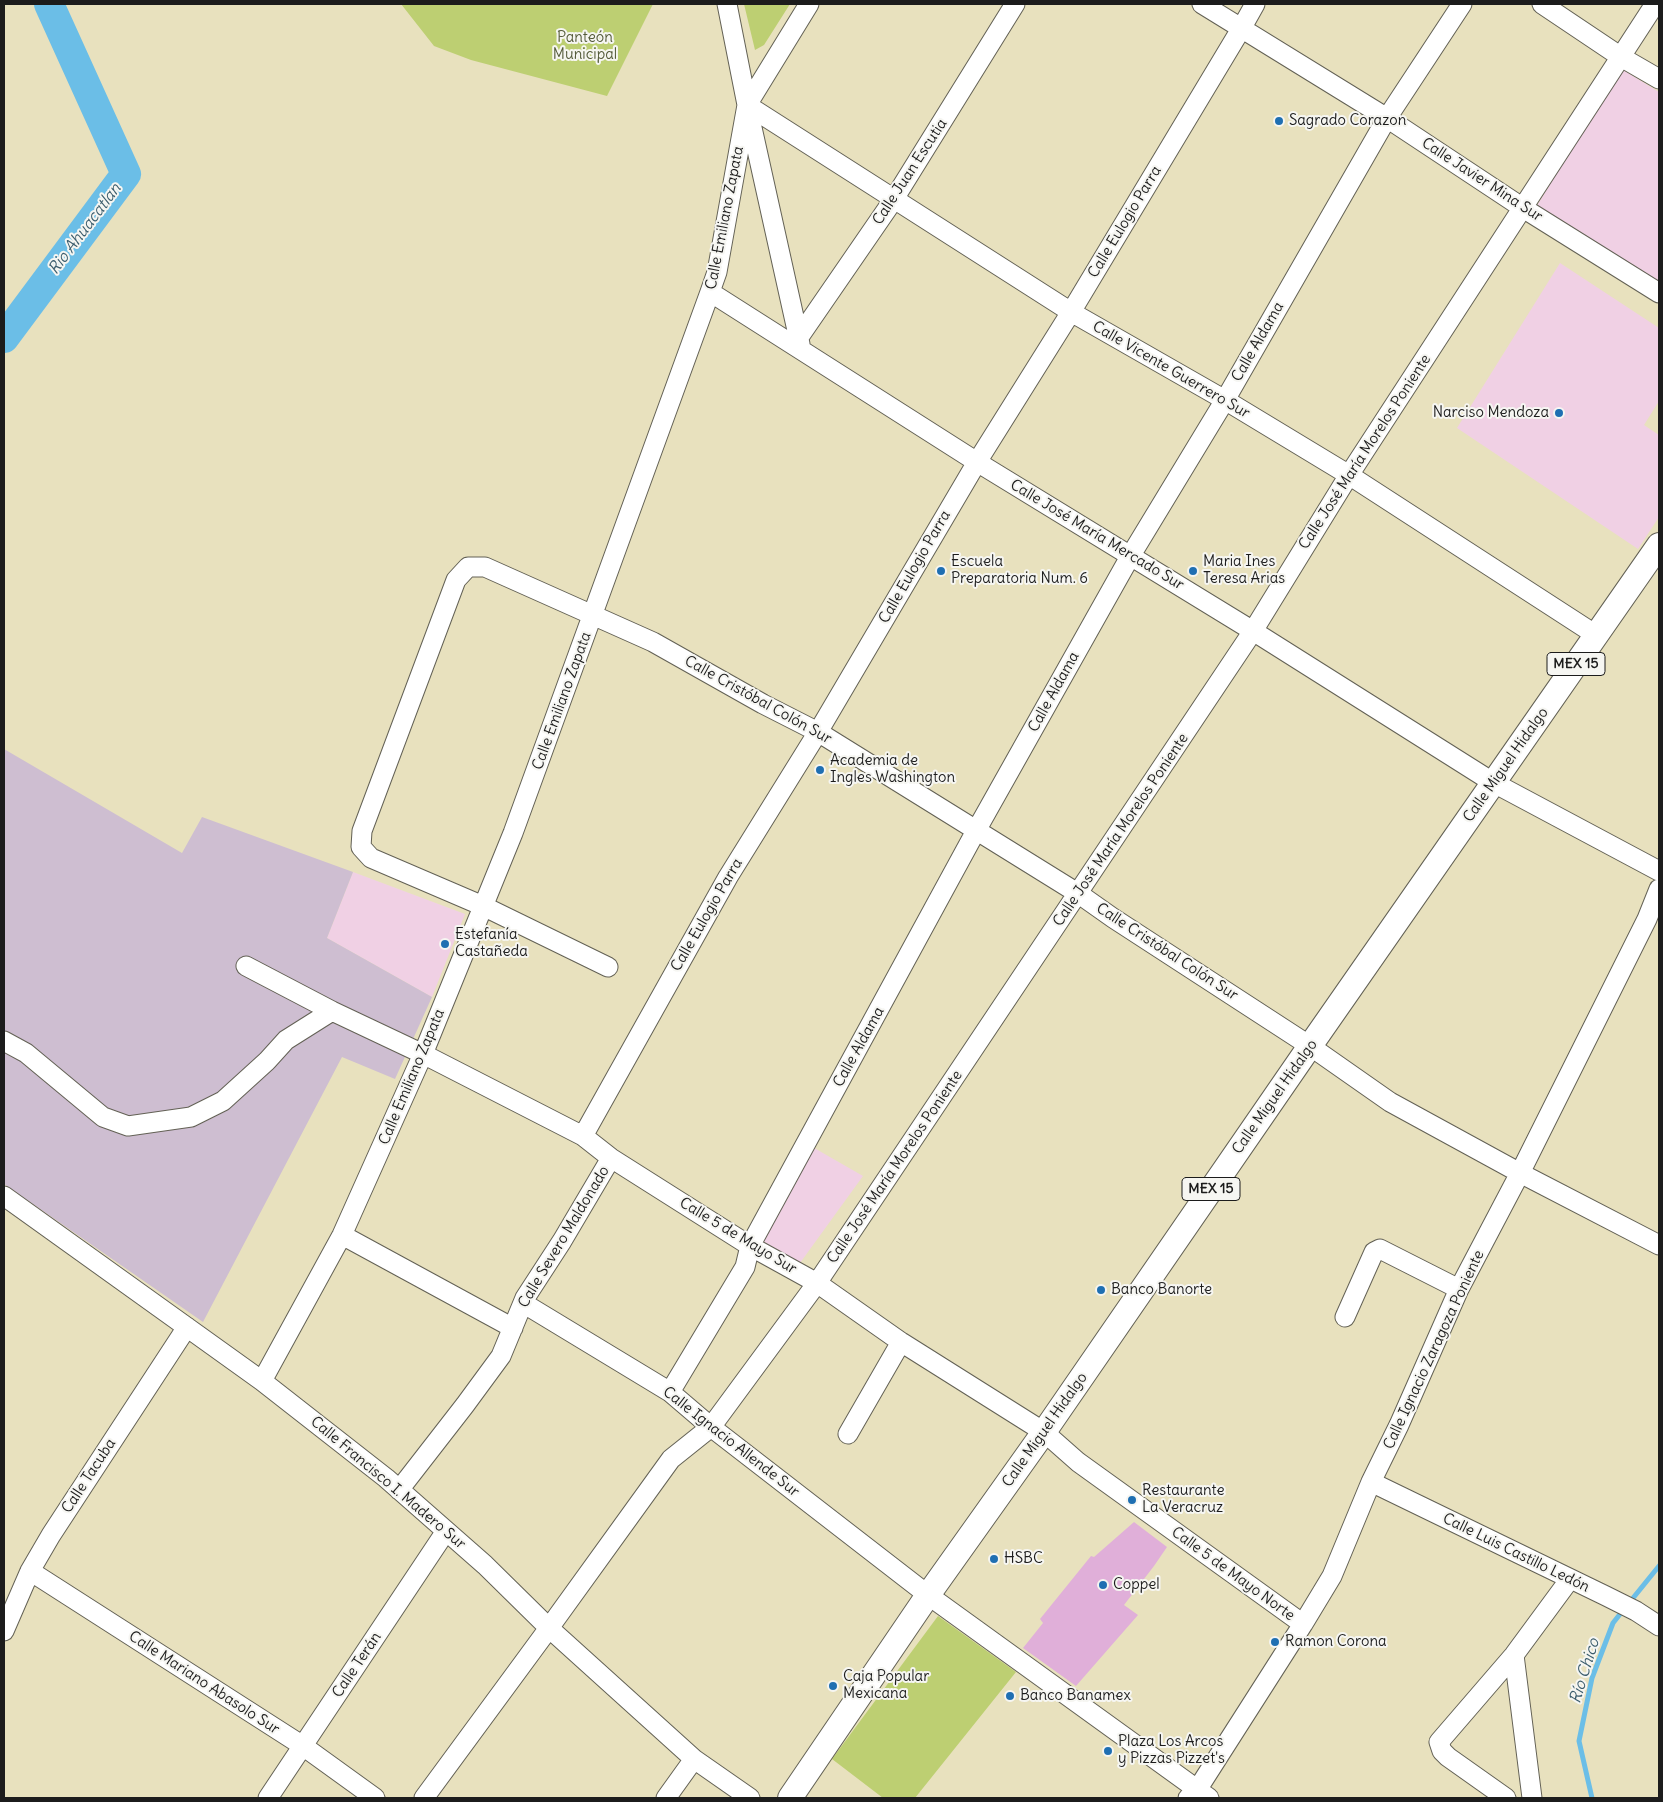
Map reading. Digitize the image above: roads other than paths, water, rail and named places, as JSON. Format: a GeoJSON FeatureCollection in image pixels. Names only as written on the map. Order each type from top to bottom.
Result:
{"type":"FeatureCollection","features":[{"type":"Feature","properties":{"kind":"main road","name":"Calle Miguel Hidalgo"},"geometry":{"type":"LineString","coordinates":[[790,1798],[928,1595],[1044,1432],[1310,1046],[1659,546]]}},
{"type":"Feature","properties":{"kind":"street"},"geometry":{"type":"LineString","coordinates":[[727,4],[747,105],[800,343]]}},
{"type":"Feature","properties":{"kind":"street","name":"Calle Emiliano Zapata"},"geometry":{"type":"LineString","coordinates":[[262,1381],[342,1235],[423,1054],[513,833],[710,292],[716,272],[747,105],[809,4]]}},
{"type":"Feature","properties":{"kind":"street","name":"Calle Juan Escutia"},"geometry":{"type":"LineString","coordinates":[[800,343],[894,199],[1015,4]]}},
{"type":"Feature","properties":{"kind":"street","name":"Calle Javier Mina Sur"},"geometry":{"type":"LineString","coordinates":[[1202,4],[1387,118],[1523,208],[1659,293]]}},
{"type":"Feature","properties":{"kind":"street","name":"Calle Eulogio Parra"},"geometry":{"type":"LineString","coordinates":[[583,1136],[728,877],[818,732],[977,462],[1071,312],[1255,4]]}},
{"type":"Feature","properties":{"kind":"street","name":"Calle Aldama"},"geometry":{"type":"LineString","coordinates":[[670,1392],[745,1267],[750,1246],[977,829],[1131,555],[1224,400],[1387,118],[1462,4]]}},
{"type":"Feature","properties":{"kind":"street"},"geometry":{"type":"LineString","coordinates":[[1542,4],[1659,79]]}},
{"type":"Feature","properties":{"kind":"street","name":"Calle José María Morelos Poniente"},"geometry":{"type":"LineString","coordinates":[[424,1798],[671,1458],[711,1427],[817,1283],[1079,894],[1253,631],[1349,475],[1654,4]]}},
{"type":"Feature","properties":{"kind":"street","name":"Calle Vicente Guerrero Sur"},"geometry":{"type":"LineString","coordinates":[[747,105],[1071,312],[1349,475],[1596,635]]}},
{"type":"Feature","properties":{"kind":"street","name":"Calle José María Mercado Sur"},"geometry":{"type":"LineString","coordinates":[[710,292],[800,343],[977,462],[1131,555],[1494,783],[1659,871]]}},
{"type":"Feature","properties":{"kind":"street","name":"Calle Cristóbal Colón Sur"},"geometry":{"type":"LineString","coordinates":[[483,906],[371,858],[361,847],[362,832],[456,580],[468,567],[486,567],[653,642],[763,704],[818,732],[1079,894],[1310,1046],[1390,1102],[1520,1173],[1659,1245]]}},
{"type":"Feature","properties":{"kind":"street","name":"Calle Ignacio Zaragoza Poniente"},"geometry":{"type":"LineString","coordinates":[[1198,1795],[1332,1576],[1371,1482],[1399,1425],[1459,1289],[1520,1173],[1647,919],[1659,889]]}},
{"type":"Feature","properties":{"kind":"street"},"geometry":{"type":"LineString","coordinates":[[483,906],[608,967]]}},
{"type":"Feature","properties":{"kind":"street","name":"Calle 5 de Mayo Sur"},"geometry":{"type":"LineString","coordinates":[[246,966],[583,1136],[611,1158],[750,1246],[817,1283],[901,1342],[1044,1432]]}},
{"type":"Feature","properties":{"kind":"street"},"geometry":{"type":"LineString","coordinates":[[4,1041],[26,1053],[103,1117],[128,1126],[191,1117],[223,1101],[267,1061],[286,1040],[332,1011]]}},
{"type":"Feature","properties":{"kind":"street","name":"Calle Severo Maldonado"},"geometry":{"type":"LineString","coordinates":[[399,1490],[501,1356],[523,1303],[611,1158]]}},
{"type":"Feature","properties":{"kind":"street","name":"Calle Francisco I. Madero Sur"},"geometry":{"type":"LineString","coordinates":[[4,1196],[262,1381],[399,1490],[485,1565],[549,1628],[694,1759],[750,1798]]}},
{"type":"Feature","properties":{"kind":"street"},"geometry":{"type":"LineString","coordinates":[[342,1235],[513,1328]]}},
{"type":"Feature","properties":{"kind":"street"},"geometry":{"type":"LineString","coordinates":[[1344,1317],[1374,1252],[1380,1249],[1459,1289]]}},
{"type":"Feature","properties":{"kind":"street","name":"Calle Ignacio Allende Sur"},"geometry":{"type":"LineString","coordinates":[[523,1303],[670,1392],[711,1427],[928,1595],[1198,1795]]}},
{"type":"Feature","properties":{"kind":"street","name":"Calle Tacuba"},"geometry":{"type":"LineString","coordinates":[[4,1631],[30,1571],[51,1535],[187,1327]]}},
{"type":"Feature","properties":{"kind":"street"},"geometry":{"type":"LineString","coordinates":[[848,1434],[901,1342]]}},
{"type":"Feature","properties":{"kind":"street","name":"Calle 5 de Mayo Norte"},"geometry":{"type":"LineString","coordinates":[[1044,1432],[1078,1462],[1303,1624]]}},
{"type":"Feature","properties":{"kind":"street","name":"Calle Luis Castillo Ledón"},"geometry":{"type":"LineString","coordinates":[[1371,1482],[1606,1596],[1636,1611],[1659,1626]]}},
{"type":"Feature","properties":{"kind":"street","name":"Calle Terán"},"geometry":{"type":"LineString","coordinates":[[268,1798],[446,1531]]}},
{"type":"Feature","properties":{"kind":"street","name":"Calle Mariano Abasolo Sur"},"geometry":{"type":"LineString","coordinates":[[30,1571],[303,1746],[375,1798]]}},
{"type":"Feature","properties":{"kind":"street"},"geometry":{"type":"LineString","coordinates":[[1506,1798],[1448,1757],[1442,1751],[1439,1742],[1514,1655],[1570,1579]]}},
{"type":"Feature","properties":{"kind":"street"},"geometry":{"type":"LineString","coordinates":[[1514,1655],[1532,1798]]}},
{"type":"Feature","properties":{"kind":"street"},"geometry":{"type":"LineString","coordinates":[[666,1798],[694,1759]]}},
{"type":"Feature","properties":{"kind":"waterway","name":"Rio Ahuacatlan"},"geometry":{"type":"LineString","coordinates":[[4,338],[126,174],[49,4]]}},
{"type":"Feature","properties":{"kind":"waterway","name":"Río Chico"},"geometry":{"type":"LineString","coordinates":[[1629,1603],[1659,1566]]}},
{"type":"Feature","properties":{"kind":"waterway","name":"Río Chico"},"geometry":{"type":"LineString","coordinates":[[1592,1798],[1579,1741],[1592,1678],[1613,1623],[1624,1609]]}},
{"type":"Feature","properties":{"kind":"place","name":"Sagrado Corazon"},"geometry":{"type":"Point","coordinates":[1279,121]}},
{"type":"Feature","properties":{"kind":"place","name":"Narciso Mendoza"},"geometry":{"type":"Point","coordinates":[1559,413]}},
{"type":"Feature","properties":{"kind":"place","name":"Escuela Preparatoria Num. 6"},"geometry":{"type":"Point","coordinates":[941,571]}},
{"type":"Feature","properties":{"kind":"place","name":"Maria Ines Teresa Arias"},"geometry":{"type":"Point","coordinates":[1193,571]}},
{"type":"Feature","properties":{"kind":"place","name":"Academia de Ingles Washington"},"geometry":{"type":"Point","coordinates":[820,770]}},
{"type":"Feature","properties":{"kind":"place","name":"Estefanía Castañeda"},"geometry":{"type":"Point","coordinates":[445,944]}},
{"type":"Feature","properties":{"kind":"place","name":"Banco Banorte"},"geometry":{"type":"Point","coordinates":[1101,1290]}},
{"type":"Feature","properties":{"kind":"place","name":"Restaurante La Veracruz"},"geometry":{"type":"Point","coordinates":[1132,1500]}},
{"type":"Feature","properties":{"kind":"place","name":"HSBC"},"geometry":{"type":"Point","coordinates":[994,1559]}},
{"type":"Feature","properties":{"kind":"place","name":"Coppel"},"geometry":{"type":"Point","coordinates":[1103,1585]}},
{"type":"Feature","properties":{"kind":"place","name":"Ramon Corona"},"geometry":{"type":"Point","coordinates":[1275,1642]}},
{"type":"Feature","properties":{"kind":"place","name":"Caja Popular Mexicana"},"geometry":{"type":"Point","coordinates":[833,1686]}},
{"type":"Feature","properties":{"kind":"place","name":"Banco Banamex"},"geometry":{"type":"Point","coordinates":[1010,1696]}},
{"type":"Feature","properties":{"kind":"place","name":"Plaza Los Arcos y Pizzas Pizzet's"},"geometry":{"type":"Point","coordinates":[1108,1751]}},
{"type":"Feature","properties":{"kind":"park label","name":"Panteón Municipal"},"geometry":{"type":"Point","coordinates":[585,46]}}]}
